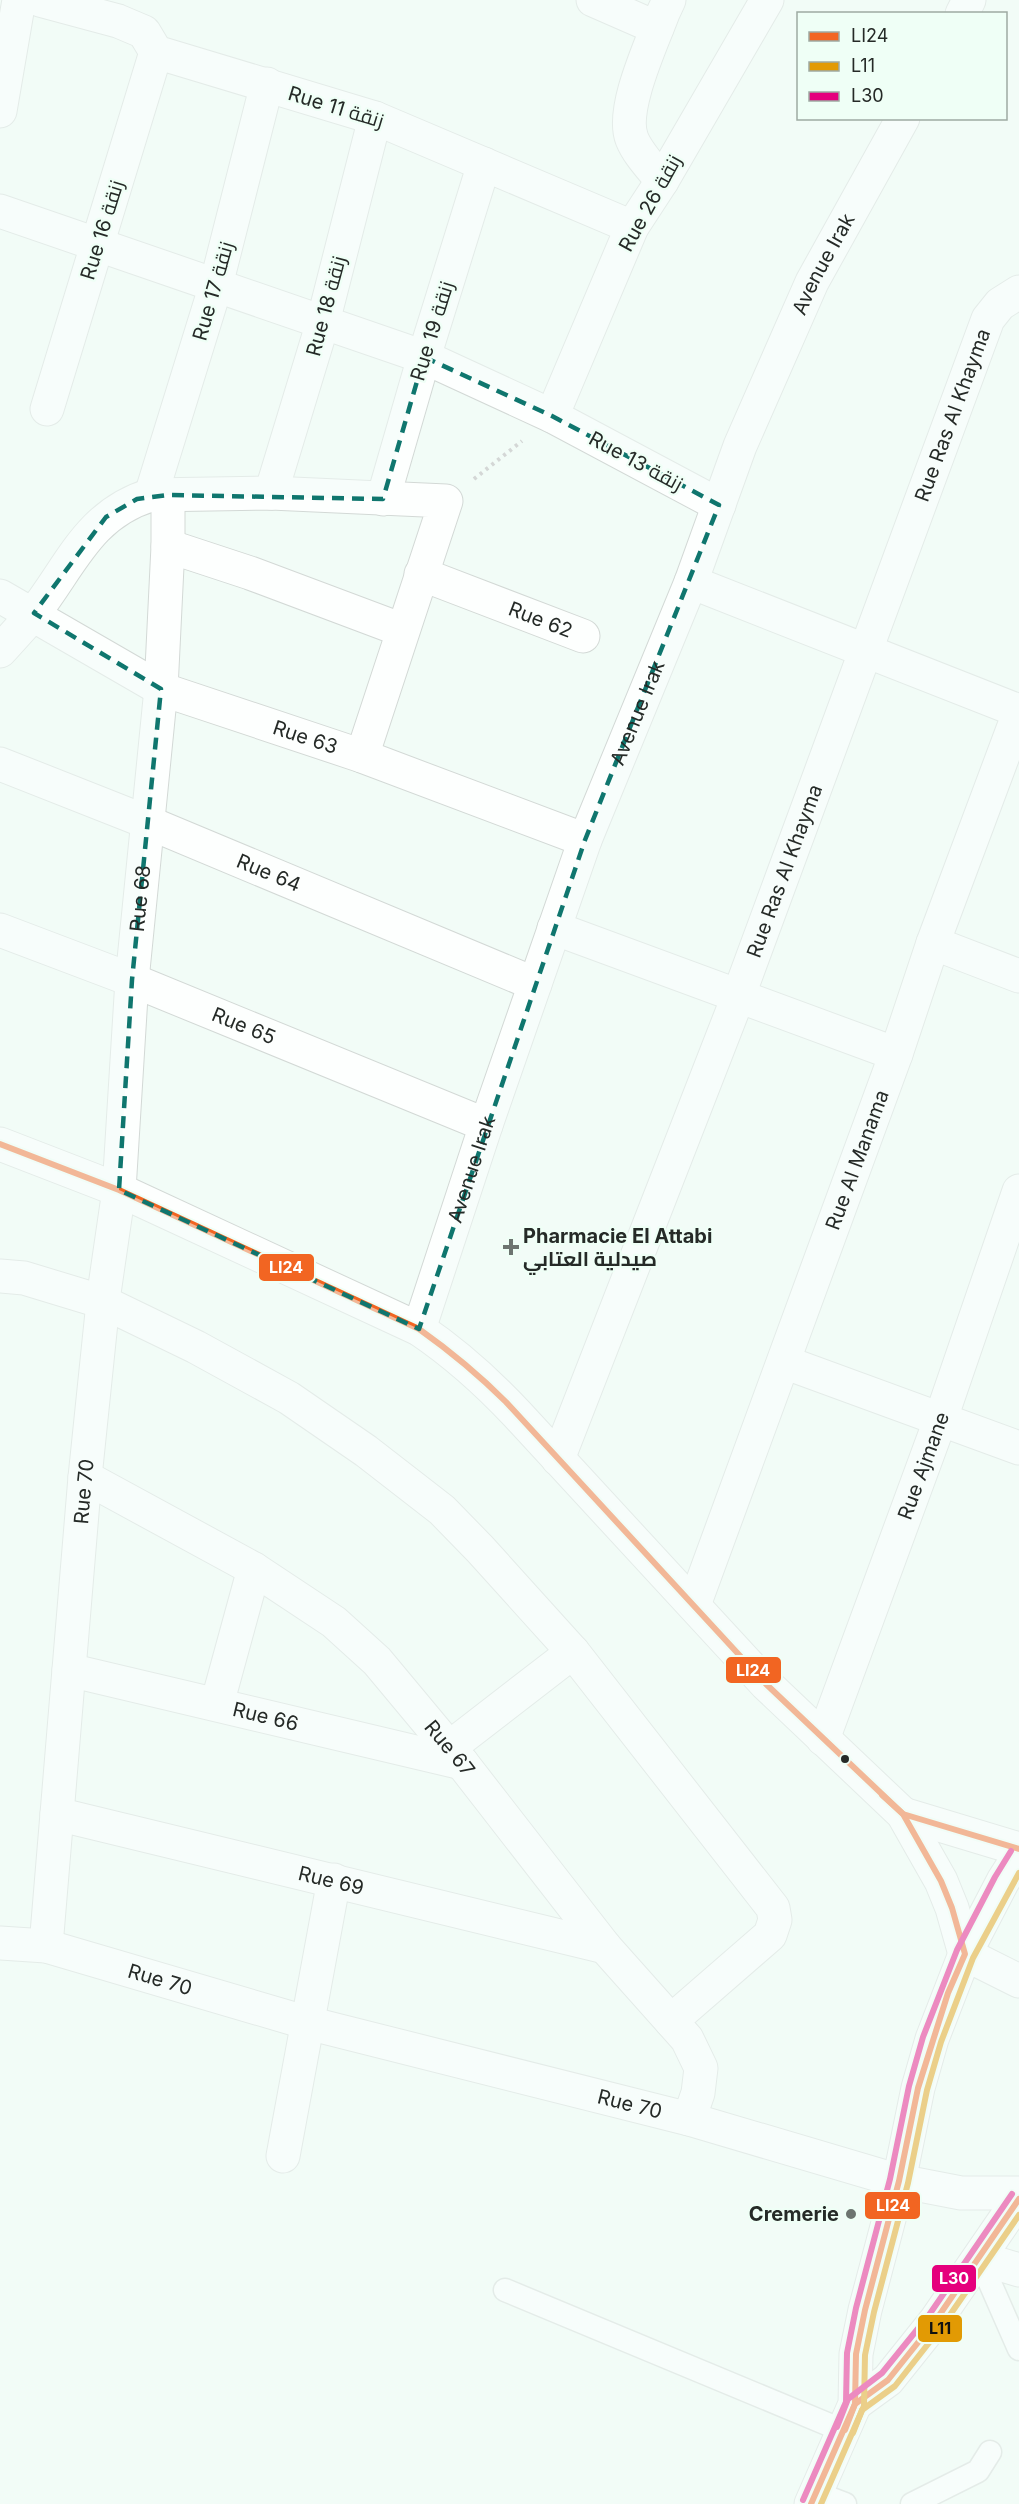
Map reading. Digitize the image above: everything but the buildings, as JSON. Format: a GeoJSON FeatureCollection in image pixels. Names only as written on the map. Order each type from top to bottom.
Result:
{"type":"FeatureCollection","features":[{"type":"Feature","properties":{"kind":"street"},"geometry":{"type":"LineString","coordinates":[[0,111],[19,0]]}},
{"type":"Feature","properties":{"kind":"street"},"geometry":{"type":"LineString","coordinates":[[40,0],[118,21],[144,32],[156,52]]}},
{"type":"Feature","properties":{"kind":"street"},"geometry":{"type":"LineString","coordinates":[[593,0],[663,14],[630,105],[628,123],[632,138],[662,181]]}},
{"type":"Feature","properties":{"kind":"street","name":"Rue 26 زنقة"},"geometry":{"type":"LineString","coordinates":[[552,416],[632,227],[662,181],[767,0]]}},
{"type":"Feature","properties":{"kind":"street","name":"Rue 11 زنقة"},"geometry":{"type":"LineString","coordinates":[[156,52],[375,118],[632,227]]}},
{"type":"Feature","properties":{"kind":"street","name":"Rue 16 زنقة"},"geometry":{"type":"LineString","coordinates":[[47,409],[156,52]]}},
{"type":"Feature","properties":{"kind":"street","name":"Rue 17 زنقة"},"geometry":{"type":"LineString","coordinates":[[168,546],[160,495],[267,84]]}},
{"type":"Feature","properties":{"kind":"street","name":"Rue 18 زنقة"},"geometry":{"type":"LineString","coordinates":[[271,493],[323,322],[375,118]]}},
{"type":"Feature","properties":{"kind":"street","name":"Avenue Irak"},"geometry":{"type":"LineString","coordinates":[[419,1329],[486,1125],[585,840],[691,582],[740,446],[812,282],[902,120]]}},
{"type":"Feature","properties":{"kind":"street","name":"Rue 19 زنقة"},"geometry":{"type":"LineString","coordinates":[[384,499],[424,357],[484,164]]}},
{"type":"Feature","properties":{"kind":"street","name":"Rue 13 زنقة"},"geometry":{"type":"LineString","coordinates":[[0,211],[424,357],[552,416],[719,505]]}},
{"type":"Feature","properties":{"kind":"street","name":"Rue Ras Al Khayma"},"geometry":{"type":"LineString","coordinates":[[558,1459],[738,997],[988,318],[1000,304],[1019,292]]}},
{"type":"Feature","properties":{"kind":"street"},"geometry":{"type":"LineString","coordinates":[[0,651],[34,613],[91,532],[106,517],[120,508],[160,495],[271,493],[446,501],[362,756]]}},
{"type":"Feature","properties":{"kind":"street"},"geometry":{"type":"LineString","coordinates":[[168,546],[250,573],[402,630]]}},
{"type":"Feature","properties":{"kind":"street","name":"Rue 68"},"geometry":{"type":"LineString","coordinates":[[110,1251],[119,1190],[132,980],[161,689],[168,546]]}},
{"type":"Feature","properties":{"kind":"street","name":"Rue 62"},"geometry":{"type":"LineString","coordinates":[[421,574],[583,636]]}},
{"type":"Feature","properties":{"kind":"street"},"geometry":{"type":"LineString","coordinates":[[691,582],[1019,712]]}},
{"type":"Feature","properties":{"kind":"street","name":"Rue 63"},"geometry":{"type":"LineString","coordinates":[[0,596],[34,613],[161,689],[362,756],[585,840]]}},
{"type":"Feature","properties":{"kind":"street","name":"Rue Al Manama"},"geometry":{"type":"LineString","coordinates":[[694,1605],[896,1054],[933,943],[1019,712]]}},
{"type":"Feature","properties":{"kind":"street","name":"Rue 64"},"geometry":{"type":"LineString","coordinates":[[0,764],[147,822],[535,984]]}},
{"type":"Feature","properties":{"kind":"street"},"geometry":{"type":"LineString","coordinates":[[554,928],[896,1054]]}},
{"type":"Feature","properties":{"kind":"street","name":"Rue 65"},"geometry":{"type":"LineString","coordinates":[[0,930],[132,980],[486,1125]]}},
{"type":"Feature","properties":{"kind":"street"},"geometry":{"type":"LineString","coordinates":[[933,943],[1019,976]]}},
{"type":"Feature","properties":{"kind":"street"},"geometry":{"type":"LineString","coordinates":[[0,1144],[119,1190],[419,1329],[449,1349],[489,1384],[766,1684],[903,1814],[941,1881],[952,1908],[965,1954],[1019,1981]]}},
{"type":"Feature","properties":{"kind":"street","name":"Rue Ajmane"},"geometry":{"type":"LineString","coordinates":[[823,1739],[941,1418],[1019,1191]]}},
{"type":"Feature","properties":{"kind":"street","name":"Rue 70"},"geometry":{"type":"LineString","coordinates":[[110,1251],[85,1477],[46,1946],[308,2023],[689,2119],[899,2181],[961,2193],[1019,2193]]}},
{"type":"Feature","properties":{"kind":"street"},"geometry":{"type":"LineString","coordinates":[[0,1276],[24,1278],[103,1298],[289,1398],[366,1451],[442,1510],[573,1652],[770,1901],[775,1913],[770,1935],[671,2021]]}},
{"type":"Feature","properties":{"kind":"street"},"geometry":{"type":"LineString","coordinates":[[784,1362],[1019,1448]]}},
{"type":"Feature","properties":{"kind":"street","name":"Rue 67"},"geometry":{"type":"LineString","coordinates":[[85,1477],[254,1569],[334,1622],[377,1661],[456,1755],[604,1947],[687,2039],[701,2068],[698,2093],[689,2119]]}},
{"type":"Feature","properties":{"kind":"street"},"geometry":{"type":"LineString","coordinates":[[217,1704],[254,1569]]}},
{"type":"Feature","properties":{"kind":"street"},"geometry":{"type":"LineString","coordinates":[[456,1755],[573,1652]]}},
{"type":"Feature","properties":{"kind":"street","name":"Rue 66"},"geometry":{"type":"LineString","coordinates":[[69,1670],[456,1755]]}},
{"type":"Feature","properties":{"kind":"street","name":"Rue 69"},"geometry":{"type":"LineString","coordinates":[[57,1814],[604,1947]]}},
{"type":"Feature","properties":{"kind":"street"},"geometry":{"type":"LineString","coordinates":[[903,1814],[1019,1849]]}},
{"type":"Feature","properties":{"kind":"street"},"geometry":{"type":"LineString","coordinates":[[824,2500],[849,2418],[856,2354],[865,2310],[899,2181],[921,2078],[948,1993],[965,1954],[1003,1881],[1019,1856]]}},
{"type":"Feature","properties":{"kind":"street"},"geometry":{"type":"LineString","coordinates":[[283,2156],[334,1881]]}},
{"type":"Feature","properties":{"kind":"street"},"geometry":{"type":"LineString","coordinates":[[0,1943],[46,1946]]}},
{"type":"Feature","properties":{"kind":"street"},"geometry":{"type":"LineString","coordinates":[[849,2418],[888,2380],[936,2320],[1019,2199]]}},
{"type":"Feature","properties":{"kind":"street"},"geometry":{"type":"LineString","coordinates":[[980,2258],[1019,2270]]}},
{"type":"Feature","properties":{"kind":"lane"},"geometry":{"type":"LineString","coordinates":[[980,2258],[1019,2349]]}},
{"type":"Feature","properties":{"kind":"lane"},"geometry":{"type":"LineString","coordinates":[[505,2290],[849,2418]]}},
{"type":"Feature","properties":{"kind":"lane"},"geometry":{"type":"LineString","coordinates":[[912,2504],[978,2471],[990,2452]]}},
{"type":"Feature","properties":{"kind":"path"},"geometry":{"type":"LineString","coordinates":[[446,501],[552,416]]}},
{"type":"Feature","properties":{"kind":"highlighted area"},"geometry":{"type":"Polygon","coordinates":[[[424,357],[552,416],[719,505],[585,840],[419,1329],[119,1190],[132,980],[161,689],[34,613],[106,517],[137,499],[168,495],[383,499],[424,357]]]}},
{"type":"Feature","properties":{"kind":"transit line","name":"LI24"},"geometry":{"type":"LineString","coordinates":[[0,1144],[119,1190],[419,1329],[431,1337],[506,1402],[766,1684],[903,1814],[941,1881],[952,1908],[965,1954],[948,1993],[918,2088],[899,2181],[865,2310],[856,2354],[855,2404],[811,2504]]}},
{"type":"Feature","properties":{"kind":"transit line","name":"LI24"},"geometry":{"type":"LineString","coordinates":[[882,1795],[903,1814],[1019,1849]]}},
{"type":"Feature","properties":{"kind":"transit line","name":"L30"},"geometry":{"type":"LineString","coordinates":[[803,2500],[846,2402],[847,2353],[856,2308],[890,2179],[909,2086],[923,2037],[957,1950],[1011,1851]]}},
{"type":"Feature","properties":{"kind":"transit line","name":"L11"},"geometry":{"type":"LineString","coordinates":[[821,2504],[864,2406],[865,2355],[874,2312],[908,2183],[927,2090],[941,2042],[973,1958],[1019,1873]]}},
{"type":"Feature","properties":{"kind":"transit line","name":"L30"},"geometry":{"type":"LineString","coordinates":[[837,2427],[848,2399],[882,2373],[929,2315],[1012,2194]]}},
{"type":"Feature","properties":{"kind":"transit line","name":"LI24"},"geometry":{"type":"LineString","coordinates":[[845,2430],[855,2404],[888,2380],[936,2320],[1019,2199]]}},
{"type":"Feature","properties":{"kind":"transit line","name":"L11"},"geometry":{"type":"LineString","coordinates":[[853,2433],[862,2410],[895,2386],[943,2325],[1019,2215]]}},
{"type":"Feature","properties":{"kind":"place","name":"Pharmacie El Attabi صيدلية العتابي"},"geometry":{"type":"Point","coordinates":[511,1247]}},
{"type":"Feature","properties":{"kind":"place","name":"Cremerie"},"geometry":{"type":"Point","coordinates":[851,2214]}}]}
